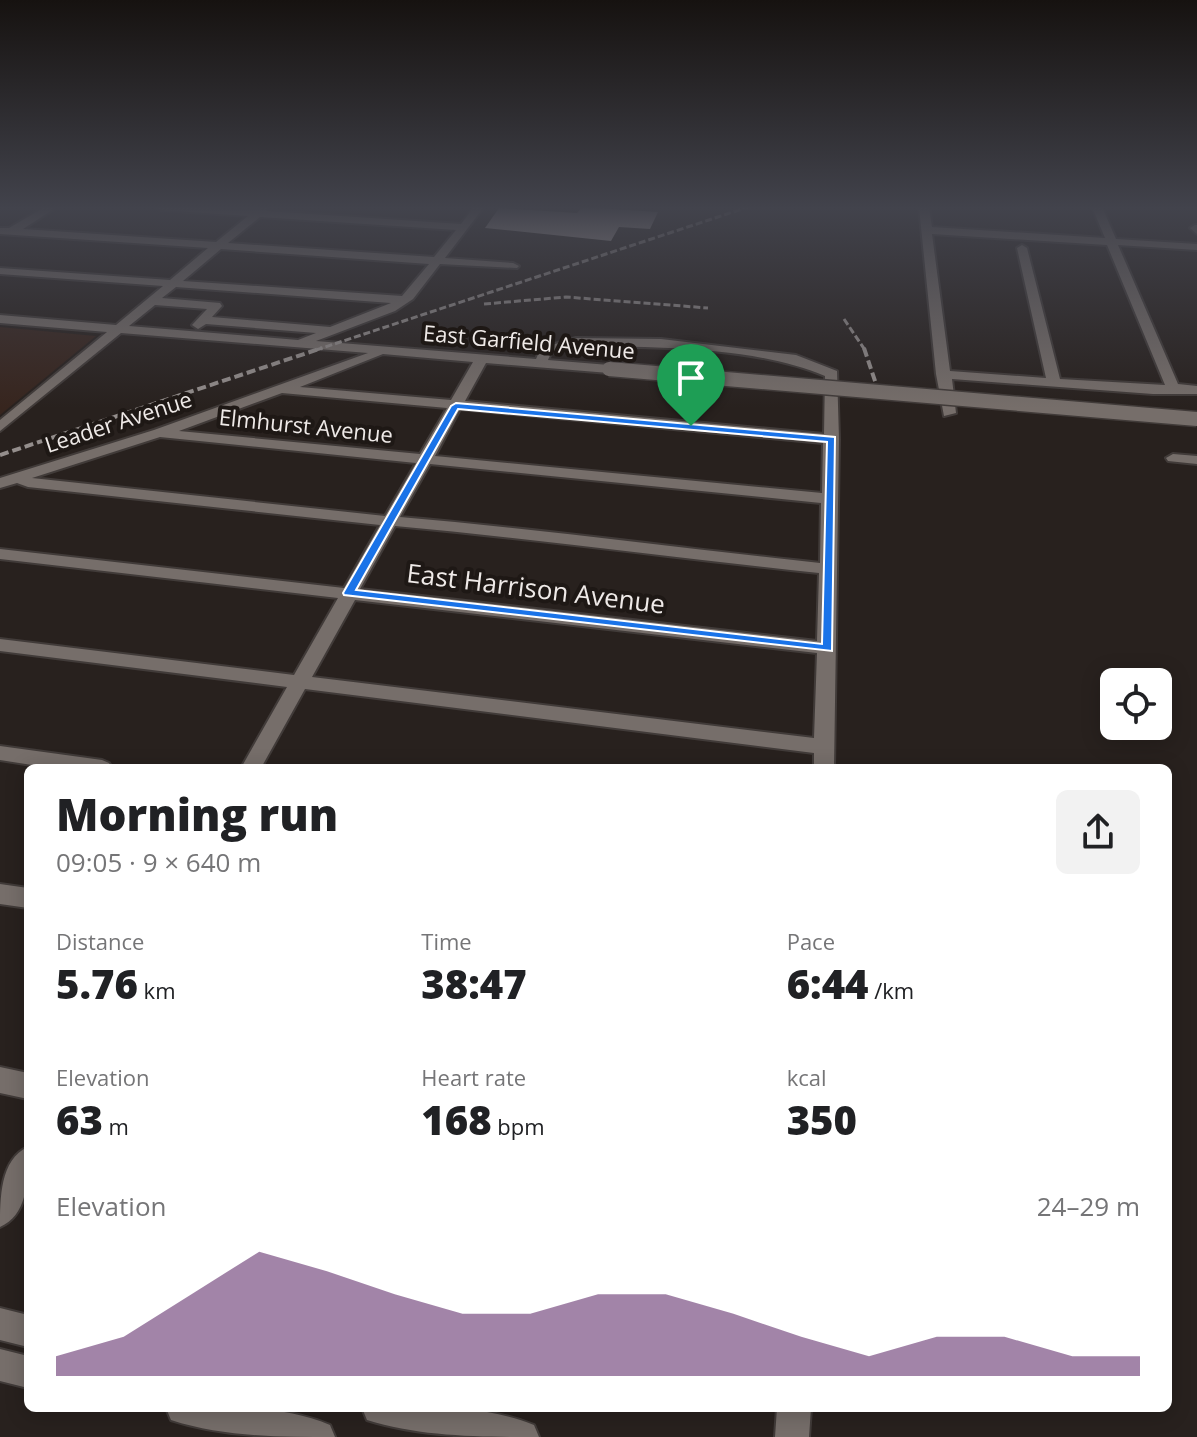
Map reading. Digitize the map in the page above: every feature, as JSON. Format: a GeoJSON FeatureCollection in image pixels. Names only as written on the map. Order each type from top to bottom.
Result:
{"type":"FeatureCollection","features":[{"type":"Feature","properties":{"kind":"street"},"geometry":{"type":"LineString","coordinates":[[44,274],[404,300]]}},
{"type":"Feature","properties":{"kind":"street"},"geometry":{"type":"LineString","coordinates":[[0,427],[185,274]]}},
{"type":"Feature","properties":{"kind":"street"},"geometry":{"type":"LineString","coordinates":[[300,343],[404,300],[427,274]]}},
{"type":"Feature","properties":{"kind":"street"},"geometry":{"type":"LineString","coordinates":[[931,274],[949,413]]}},
{"type":"Feature","properties":{"kind":"street"},"geometry":{"type":"LineString","coordinates":[[1027,274],[1054,383]]}},
{"type":"Feature","properties":{"kind":"street"},"geometry":{"type":"LineString","coordinates":[[1125,274],[1173,388]]}},
{"type":"Feature","properties":{"kind":"street"},"geometry":{"type":"LineString","coordinates":[[153,301],[216,306],[190,334]]}},
{"type":"Feature","properties":{"kind":"street","name":"East Garfield Avenue"},"geometry":{"type":"LineString","coordinates":[[0,319],[1197,419]]}},
{"type":"Feature","properties":{"kind":"street"},"geometry":{"type":"LineString","coordinates":[[203,320],[330,330]]}},
{"type":"Feature","properties":{"kind":"street"},"geometry":{"type":"LineString","coordinates":[[277,342],[289,327]]}},
{"type":"Feature","properties":{"kind":"street"},"geometry":{"type":"LineString","coordinates":[[540,364],[546,351],[576,342],[661,343],[796,359],[832,374],[824,764]]}},
{"type":"Feature","properties":{"kind":"street","name":"Leader Avenue"},"geometry":{"type":"LineString","coordinates":[[0,483],[159,433],[384,351]]}},
{"type":"Feature","properties":{"kind":"street"},"geometry":{"type":"LineString","coordinates":[[253,764],[481,360]]}},
{"type":"Feature","properties":{"kind":"street"},"geometry":{"type":"LineString","coordinates":[[943,374],[1153,390],[1197,390]]}},
{"type":"Feature","properties":{"kind":"street"},"geometry":{"type":"LineString","coordinates":[[281,389],[832,439]]}},
{"type":"Feature","properties":{"kind":"street","name":"Elmhurst Avenue"},"geometry":{"type":"LineString","coordinates":[[159,433],[831,499]]}},
{"type":"Feature","properties":{"kind":"street"},"geometry":{"type":"LineString","coordinates":[[1173,458],[1197,460]]}},
{"type":"Feature","properties":{"kind":"street"},"geometry":{"type":"LineString","coordinates":[[18,477],[28,482],[525,533],[619,547],[830,569]]}},
{"type":"Feature","properties":{"kind":"street","name":"East Harrison Avenue"},"geometry":{"type":"LineString","coordinates":[[0,554],[828,648]]}},
{"type":"Feature","properties":{"kind":"street"},"geometry":{"type":"LineString","coordinates":[[0,645],[824,747]]}},
{"type":"Feature","properties":{"kind":"street"},"geometry":{"type":"LineString","coordinates":[[0,753],[75,764]]}},
{"type":"Feature","properties":{"kind":"street"},"geometry":{"type":"LineString","coordinates":[[0,894],[24,897]]}},
{"type":"Feature","properties":{"kind":"street"},"geometry":{"type":"LineString","coordinates":[[0,1080],[24,1085]]}},
{"type":"Feature","properties":{"kind":"street"},"geometry":{"type":"LineString","coordinates":[[0,1212],[24,1168]]}},
{"type":"Feature","properties":{"kind":"street"},"geometry":{"type":"LineString","coordinates":[[0,1324],[24,1330]]}},
{"type":"Feature","properties":{"kind":"street"},"geometry":{"type":"LineString","coordinates":[[0,1365],[24,1371]]}},
{"type":"Feature","properties":{"kind":"street"},"geometry":{"type":"LineString","coordinates":[[202,1412],[318,1437]]}},
{"type":"Feature","properties":{"kind":"street"},"geometry":{"type":"LineString","coordinates":[[399,1412],[522,1437]]}},
{"type":"Feature","properties":{"kind":"street"},"geometry":{"type":"LineString","coordinates":[[792,1437],[794,1412]]}},
{"type":"Feature","properties":{"kind":"shaded area"},"geometry":{"type":"Polygon","coordinates":[[[0,327],[96,336],[0,415],[0,327]]]}},
{"type":"Feature","properties":{"kind":"railway"},"geometry":{"type":"LineString","coordinates":[[316,350],[545,274]]}},
{"type":"Feature","properties":{"kind":"railway"},"geometry":{"type":"LineString","coordinates":[[484,304],[566,297],[708,308]]}},
{"type":"Feature","properties":{"kind":"railway"},"geometry":{"type":"LineString","coordinates":[[844,319],[864,349]]}},
{"type":"Feature","properties":{"kind":"railway"},"geometry":{"type":"LineString","coordinates":[[0,455],[322,348]]}},
{"type":"Feature","properties":{"kind":"railway"},"geometry":{"type":"LineString","coordinates":[[864,349],[876,384]]}},
{"type":"Feature","properties":{"kind":"route"},"geometry":{"type":"LineString","coordinates":[[456,406],[691,426],[832,439],[828,648],[348,593],[456,406]]}}]}
